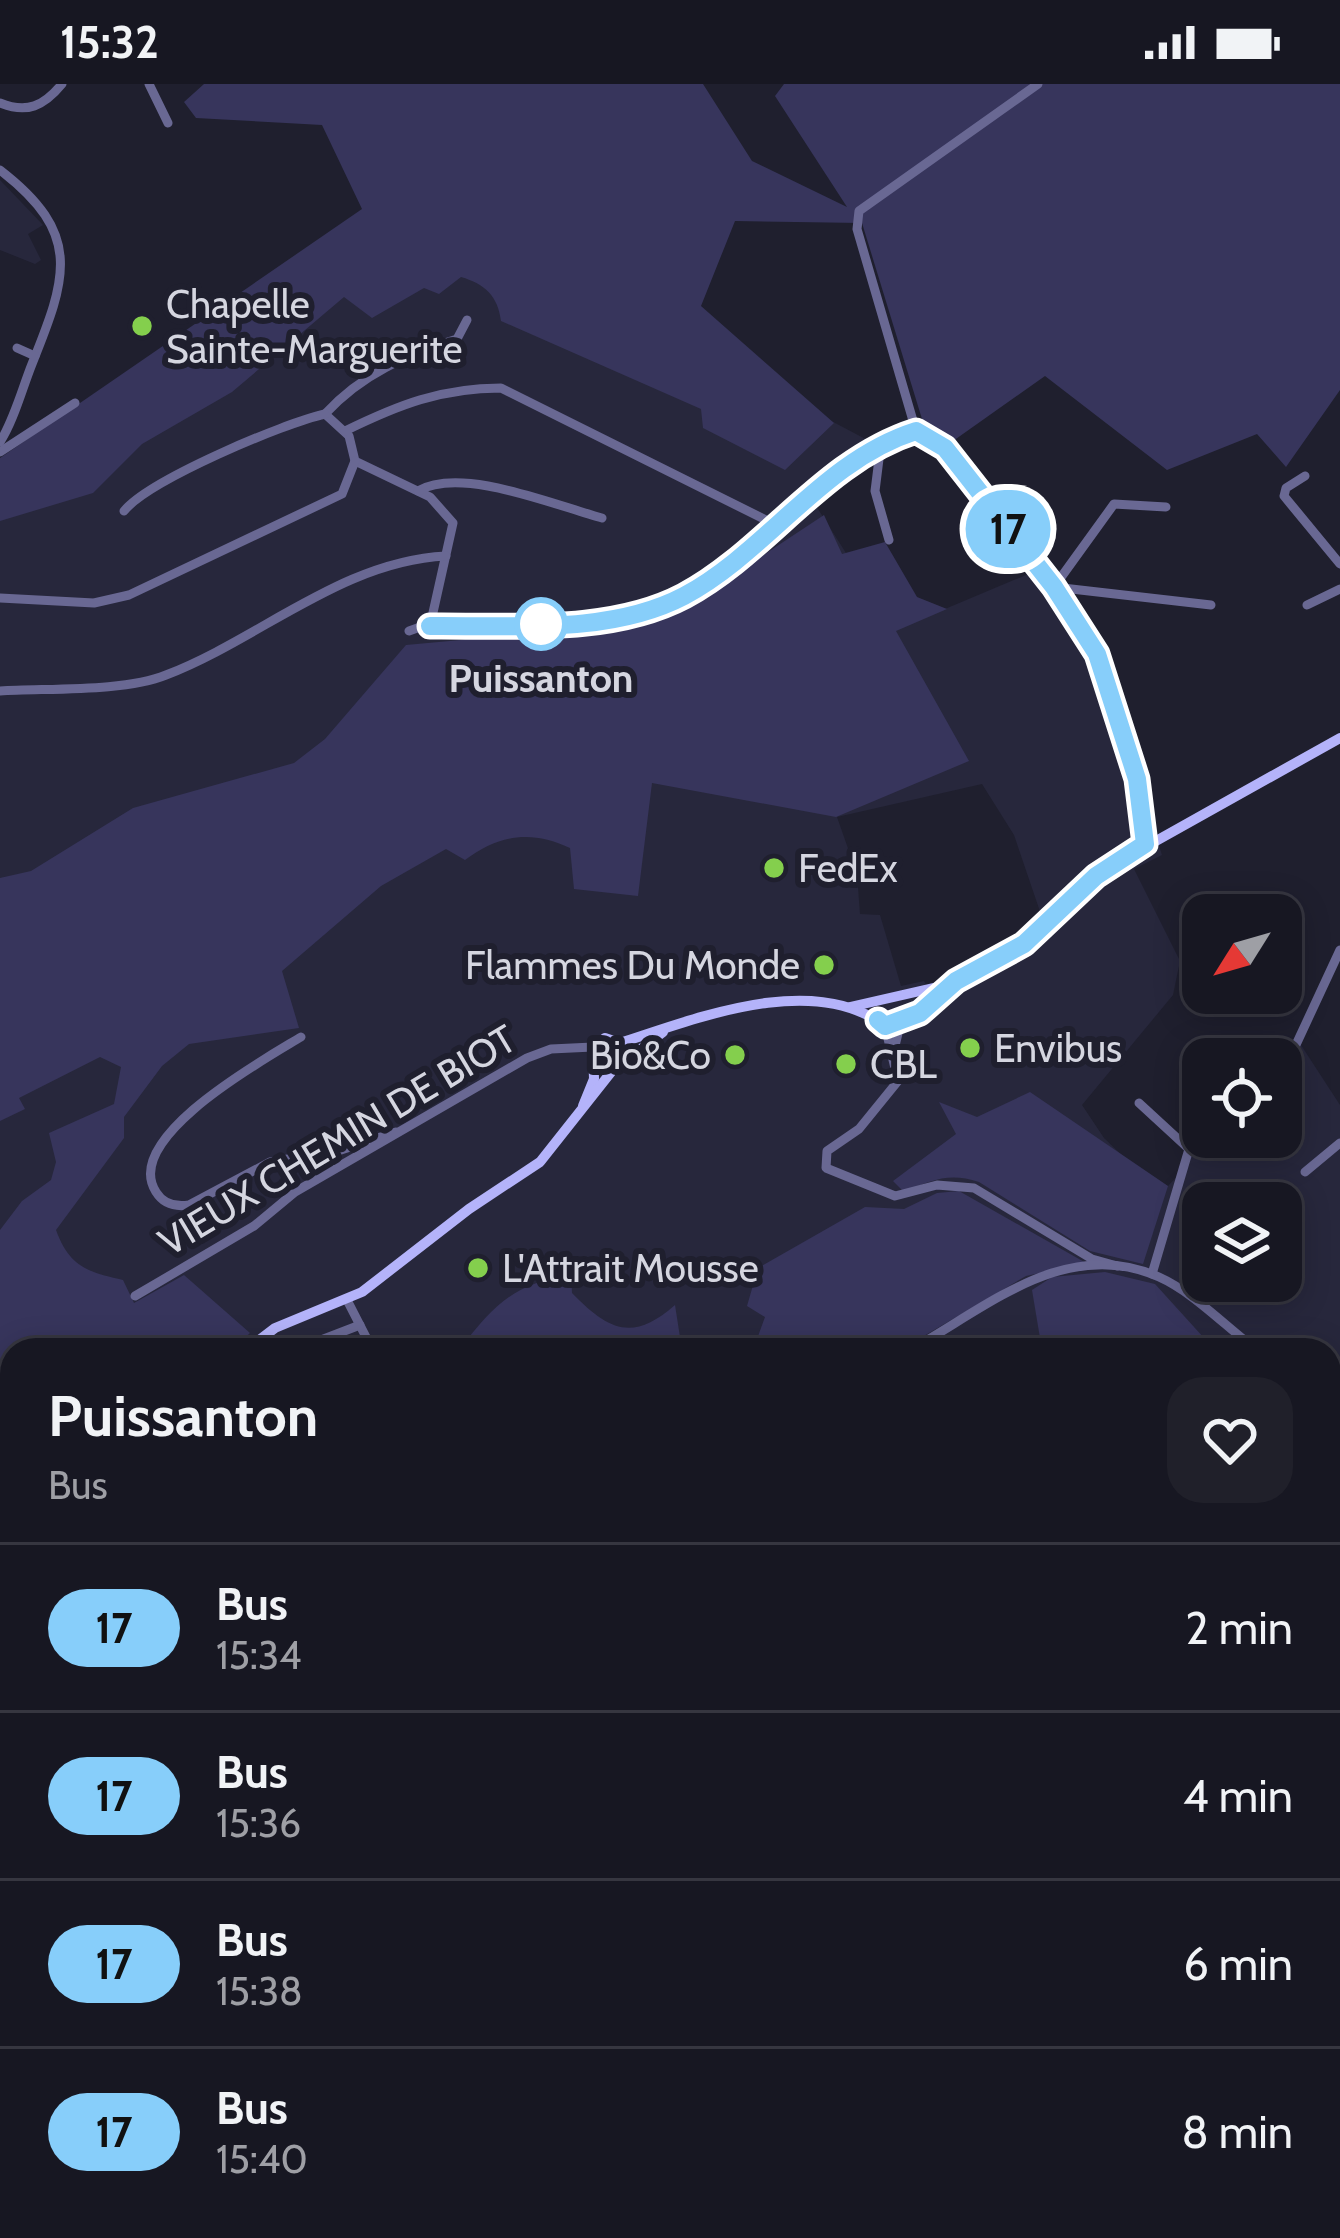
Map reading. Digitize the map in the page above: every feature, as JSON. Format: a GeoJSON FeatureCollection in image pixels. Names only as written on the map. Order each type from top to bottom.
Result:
{"type":"FeatureCollection","features":[{"type":"Feature","properties":{"kind":"main road"},"geometry":{"type":"LineString","coordinates":[[848,1008],[881,1023],[901,1021],[956,981],[1024,944],[1096,876],[1145,844],[1340,738]]}},
{"type":"Feature","properties":{"kind":"main road"},"geometry":{"type":"LineString","coordinates":[[1311,754],[1340,750]]}},
{"type":"Feature","properties":{"kind":"main road"},"geometry":{"type":"LineString","coordinates":[[582,1109],[593,1056],[605,1038],[620,1043],[676,1024],[775,1003],[848,1008],[956,981]]}},
{"type":"Feature","properties":{"kind":"main road"},"geometry":{"type":"LineString","coordinates":[[917,991],[926,1006]]}},
{"type":"Feature","properties":{"kind":"main road"},"geometry":{"type":"LineString","coordinates":[[881,1002],[881,1023]]}},
{"type":"Feature","properties":{"kind":"main road"},"geometry":{"type":"LineString","coordinates":[[262,1338],[275,1328],[347,1300],[540,1162],[612,1071],[676,1024]]}},
{"type":"Feature","properties":{"kind":"main road"},"geometry":{"type":"LineString","coordinates":[[620,1043],[623,1061]]}},
{"type":"Feature","properties":{"kind":"main road"},"geometry":{"type":"LineString","coordinates":[[593,1056],[612,1071]]}},
{"type":"Feature","properties":{"kind":"street"},"geometry":{"type":"LineString","coordinates":[[0,103],[18,110],[40,105],[62,84]]}},
{"type":"Feature","properties":{"kind":"street"},"geometry":{"type":"LineString","coordinates":[[149,84],[168,123]]}},
{"type":"Feature","properties":{"kind":"street"},"geometry":{"type":"LineString","coordinates":[[1038,84],[859,211],[857,229],[916,431],[945,448],[1054,587],[1097,654],[1137,779],[1145,844]]}},
{"type":"Feature","properties":{"kind":"street"},"geometry":{"type":"LineString","coordinates":[[0,170],[44,207],[61,246],[56,304],[0,442]]}},
{"type":"Feature","properties":{"kind":"street"},"geometry":{"type":"LineString","coordinates":[[124,511],[135,498],[172,477],[326,414],[369,375],[457,340],[467,320]]}},
{"type":"Feature","properties":{"kind":"street"},"geometry":{"type":"LineString","coordinates":[[17,348],[35,356]]}},
{"type":"Feature","properties":{"kind":"street"},"geometry":{"type":"LineString","coordinates":[[345,430],[396,406],[452,388],[501,388],[774,524]]}},
{"type":"Feature","properties":{"kind":"street"},"geometry":{"type":"LineString","coordinates":[[0,452],[75,403]]}},
{"type":"Feature","properties":{"kind":"street"},"geometry":{"type":"LineString","coordinates":[[0,598],[94,604],[129,595],[342,494],[356,461],[345,430],[326,414]]}},
{"type":"Feature","properties":{"kind":"street"},"geometry":{"type":"LineString","coordinates":[[410,631],[430,626],[585,622],[650,609],[687,595],[880,442],[916,431]]}},
{"type":"Feature","properties":{"kind":"street"},"geometry":{"type":"LineString","coordinates":[[880,442],[875,491],[889,540]]}},
{"type":"Feature","properties":{"kind":"street"},"geometry":{"type":"LineString","coordinates":[[356,461],[418,491],[452,523],[430,626]]}},
{"type":"Feature","properties":{"kind":"street"},"geometry":{"type":"LineString","coordinates":[[1305,476],[1286,488],[1284,496],[1340,563]]}},
{"type":"Feature","properties":{"kind":"street"},"geometry":{"type":"LineString","coordinates":[[418,491],[435,481],[469,482],[602,518]]}},
{"type":"Feature","properties":{"kind":"street"},"geometry":{"type":"LineString","coordinates":[[1054,587],[1114,504],[1166,507]]}},
{"type":"Feature","properties":{"kind":"street"},"geometry":{"type":"LineString","coordinates":[[0,691],[162,677],[340,585],[413,557],[446,556]]}},
{"type":"Feature","properties":{"kind":"street"},"geometry":{"type":"LineString","coordinates":[[1054,587],[1211,605]]}},
{"type":"Feature","properties":{"kind":"street"},"geometry":{"type":"LineString","coordinates":[[1307,605],[1340,589]]}},
{"type":"Feature","properties":{"kind":"street"},"geometry":{"type":"LineString","coordinates":[[1299,1038],[1340,950]]}},
{"type":"Feature","properties":{"kind":"street"},"geometry":{"type":"LineString","coordinates":[[893,1050],[901,1021]]}},
{"type":"Feature","properties":{"kind":"street"},"geometry":{"type":"LineString","coordinates":[[881,1023],[893,1050],[898,1081],[859,1129],[827,1151],[829,1171],[895,1196],[937,1184],[974,1188],[1092,1259],[1152,1274],[1240,1338]]}},
{"type":"Feature","properties":{"kind":"street"},"geometry":{"type":"LineString","coordinates":[[301,1037],[214,1092],[174,1129],[151,1173],[163,1201],[189,1205],[270,1162],[362,1145],[423,1120]]}},
{"type":"Feature","properties":{"kind":"street","name":"VIEUX CHEMIN DE BIOT"},"geometry":{"type":"LineString","coordinates":[[134,1296],[244,1233],[295,1192],[536,1054],[574,1050],[593,1056]]}},
{"type":"Feature","properties":{"kind":"street"},"geometry":{"type":"LineString","coordinates":[[1139,1103],[1182,1143]]}},
{"type":"Feature","properties":{"kind":"street"},"geometry":{"type":"LineString","coordinates":[[1305,1172],[1340,1143]]}},
{"type":"Feature","properties":{"kind":"street"},"geometry":{"type":"LineString","coordinates":[[1152,1274],[1186,1158]]}},
{"type":"Feature","properties":{"kind":"street"},"geometry":{"type":"LineString","coordinates":[[928,1338],[981,1303],[1047,1272],[1117,1266]]}},
{"type":"Feature","properties":{"kind":"street"},"geometry":{"type":"LineString","coordinates":[[347,1300],[362,1338]]}},
{"type":"Feature","properties":{"kind":"street"},"geometry":{"type":"LineString","coordinates":[[326,1338],[360,1325]]}},
{"type":"Feature","properties":{"kind":"shaded area"},"geometry":{"type":"Polygon","coordinates":[[[204,84],[703,84],[752,161],[847,207],[775,96],[784,84],[1340,84],[1340,390],[1286,467],[1257,434],[1167,470],[1045,376],[953,441],[922,419],[862,223],[735,221],[701,306],[834,423],[785,470],[703,428],[701,409],[501,321],[489,292],[461,277],[439,294],[424,288],[372,318],[344,297],[232,392],[142,444],[93,493],[0,521],[0,458],[362,209],[322,125],[196,118],[184,102],[204,84]]]}},
{"type":"Feature","properties":{"kind":"shaded area"},"geometry":{"type":"Polygon","coordinates":[[[0,180],[43,225],[28,234],[41,260],[35,264],[0,250],[0,180]]]}},
{"type":"Feature","properties":{"kind":"shaded area"},"geometry":{"type":"Polygon","coordinates":[[[368,231],[803,406],[873,443],[811,498],[895,630],[1045,567],[1094,639],[1162,855],[1134,869],[1180,961],[1173,995],[1082,1105],[1104,1138],[1135,1168],[1168,1186],[1184,1169],[1187,1158],[1302,1158],[1302,1047],[1340,1105],[1340,1338],[0,1338],[0,476],[368,231]],[[982,784],[837,817],[857,874],[860,914],[880,915],[901,986],[924,981],[936,1005],[1049,938],[1014,835],[982,784]]]}},
{"type":"Feature","properties":{"kind":"shaded area"},"geometry":{"type":"Polygon","coordinates":[[[824,515],[842,554],[885,542],[917,597],[947,609],[896,631],[969,761],[836,817],[652,783],[638,896],[574,889],[570,848],[529,837],[504,840],[465,860],[446,849],[381,886],[282,971],[299,1028],[189,1044],[162,1066],[124,1117],[124,1138],[56,1230],[73,1260],[123,1280],[134,1303],[184,1275],[250,1333],[245,1338],[0,1338],[0,1230],[22,1201],[51,1180],[56,1162],[49,1133],[114,1104],[121,1067],[100,1057],[19,1098],[25,1109],[0,1121],[0,878],[31,871],[133,808],[294,763],[325,739],[406,645],[638,624],[688,605],[824,515]]]}},
{"type":"Feature","properties":{"kind":"shaded area"},"geometry":{"type":"Polygon","coordinates":[[[1030,1092],[1168,1186],[1143,1264],[1090,1251],[979,1182],[941,1179],[904,1192],[893,1181],[956,1134],[939,1102],[977,1117],[1030,1092]]]}},
{"type":"Feature","properties":{"kind":"shaded area"},"geometry":{"type":"Polygon","coordinates":[[[959,1191],[1086,1263],[1026,1276],[920,1338],[757,1338],[765,1317],[747,1306],[758,1268],[865,1207],[904,1209],[937,1193],[959,1191]]]}},
{"type":"Feature","properties":{"kind":"shaded area"},"geometry":{"type":"Polygon","coordinates":[[[1105,1272],[1155,1284],[1204,1338],[1040,1338],[1032,1290],[1052,1277],[1105,1272]]]}},
{"type":"Feature","properties":{"kind":"shaded area"},"geometry":{"type":"Polygon","coordinates":[[[571,1274],[572,1293],[598,1316],[622,1327],[646,1324],[675,1305],[680,1338],[469,1338],[506,1299],[534,1284],[571,1274]]]}},
{"type":"Feature","properties":{"kind":"bus line","name":"17"},"geometry":{"type":"LineString","coordinates":[[430,626],[607,620],[668,603],[701,585],[874,445],[916,431],[935,439],[1054,587],[1097,654],[1137,779],[1145,844],[1084,886],[1034,937],[956,981],[920,1013],[885,1026],[878,1020]]}},
{"type":"Feature","properties":{"kind":"place","name":"Chapelle Sainte-Marguerite"},"geometry":{"type":"Point","coordinates":[142,326]}},
{"type":"Feature","properties":{"kind":"place","name":"Puissanton"},"geometry":{"type":"Point","coordinates":[541,624]}},
{"type":"Feature","properties":{"kind":"place","name":"FedEx"},"geometry":{"type":"Point","coordinates":[774,868]}},
{"type":"Feature","properties":{"kind":"place","name":"Flammes Du Monde"},"geometry":{"type":"Point","coordinates":[824,965]}},
{"type":"Feature","properties":{"kind":"place","name":"Envibus"},"geometry":{"type":"Point","coordinates":[970,1048]}},
{"type":"Feature","properties":{"kind":"place","name":"Bio&Co"},"geometry":{"type":"Point","coordinates":[735,1055]}},
{"type":"Feature","properties":{"kind":"place","name":"CBL"},"geometry":{"type":"Point","coordinates":[846,1064]}},
{"type":"Feature","properties":{"kind":"place","name":"L'Attrait Mousse"},"geometry":{"type":"Point","coordinates":[478,1268]}}]}
